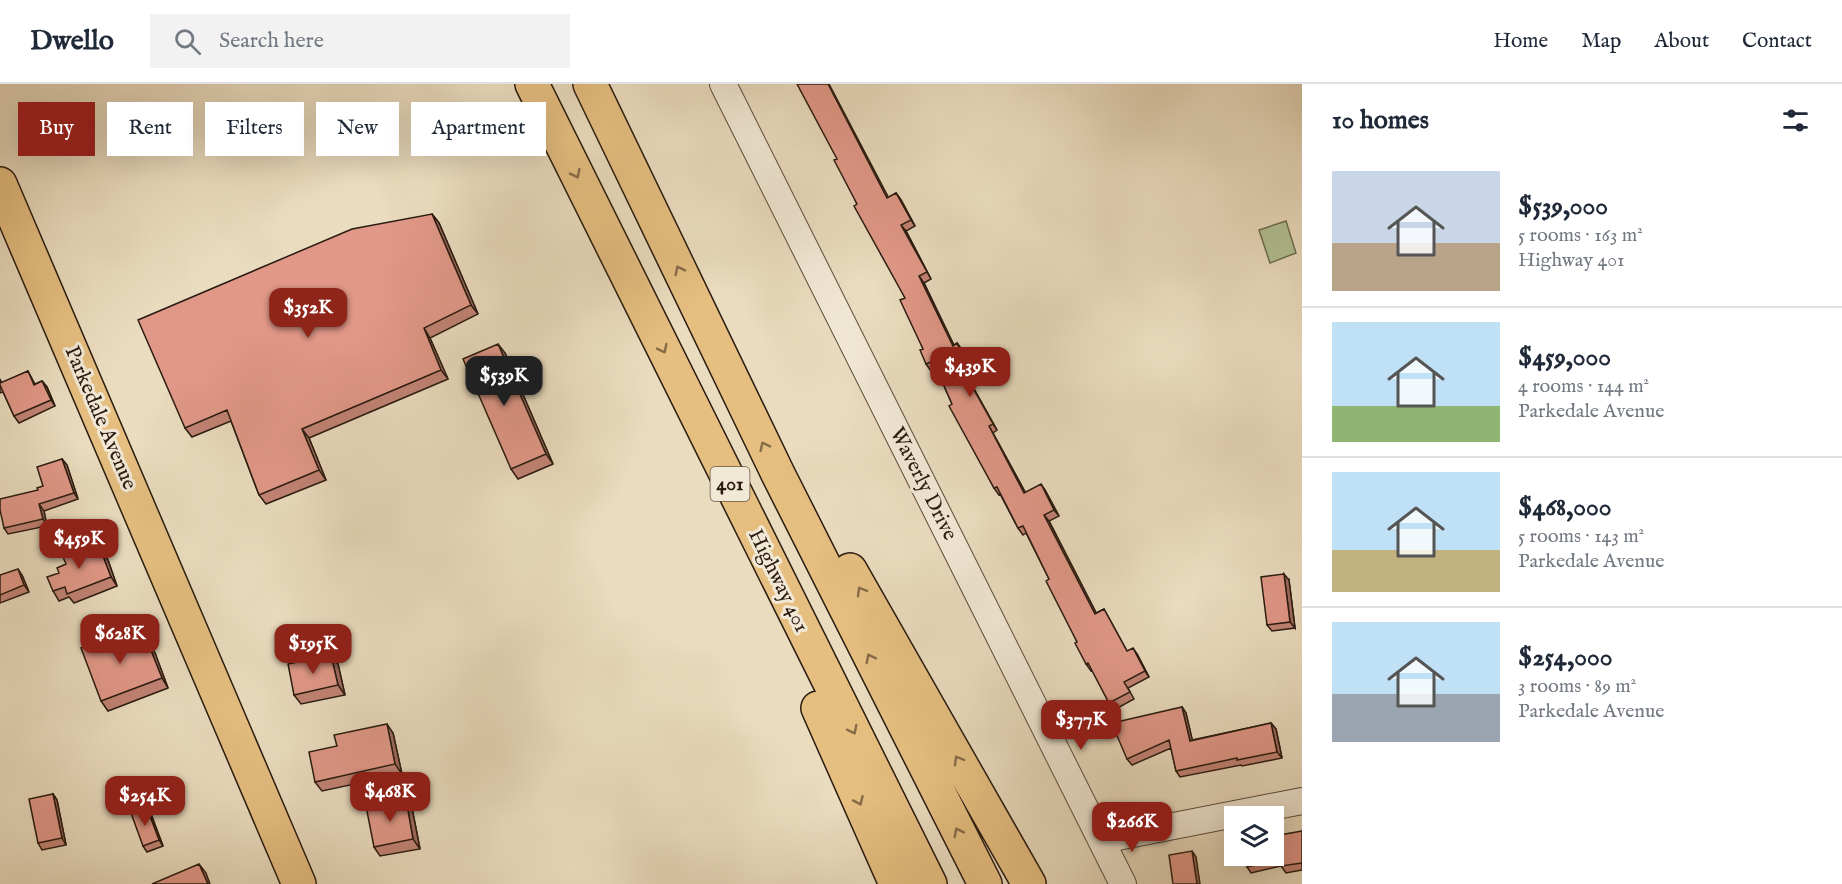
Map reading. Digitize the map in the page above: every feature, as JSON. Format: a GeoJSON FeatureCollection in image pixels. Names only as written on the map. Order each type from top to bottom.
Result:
{"type":"FeatureCollection","features":[{"type":"Feature","properties":{"kind":"main road","name":"Highway 401"},"geometry":{"type":"LineString","coordinates":[[532,84],[930,884]]}},
{"type":"Feature","properties":{"kind":"main road","name":"401"},"geometry":{"type":"LineString","coordinates":[[590,84],[778,474],[985,884]]}},
{"type":"Feature","properties":{"kind":"main road","name":"Parkedale Avenue"},"geometry":{"type":"LineString","coordinates":[[0,184],[299,884]]}},
{"type":"Feature","properties":{"kind":"main road"},"geometry":{"type":"LineString","coordinates":[[778,474],[818,515],[1029,884]]}},
{"type":"Feature","properties":{"kind":"main road"},"geometry":{"type":"LineString","coordinates":[[782,590],[791,645],[896,884]]}},
{"type":"Feature","properties":{"kind":"street","name":"Waverly Drive"},"geometry":{"type":"LineString","coordinates":[[723,84],[1123,884]]}},
{"type":"Feature","properties":{"kind":"street"},"geometry":{"type":"LineString","coordinates":[[1102,840],[1302,801]]}},
{"type":"Feature","properties":{"kind":"green space"},"geometry":{"type":"Polygon","coordinates":[[[1286,221],[1296,253],[1270,263],[1259,230],[1286,221]]]}},
{"type":"Feature","properties":{"kind":"building"},"geometry":{"type":"Polygon","coordinates":[[[797,84],[828,84],[887,198],[896,193],[911,220],[901,225],[927,272],[919,276],[953,346],[957,343],[970,372],[965,374],[993,424],[989,426],[1024,493],[1041,484],[1054,510],[1044,515],[1095,614],[1104,609],[1127,651],[1133,648],[1145,671],[1124,682],[1130,692],[1109,703],[1088,663],[1086,664],[1046,581],[1049,579],[1023,526],[1018,528],[997,487],[994,488],[949,406],[952,404],[933,361],[926,364],[920,350],[923,349],[900,300],[905,298],[854,206],[857,204],[834,160],[837,159],[797,84]]]}},
{"type":"Feature","properties":{"kind":"building"},"geometry":{"type":"Polygon","coordinates":[[[432,214],[471,305],[424,328],[441,370],[302,429],[319,470],[259,495],[227,410],[185,428],[138,320],[352,229],[432,214]]]}},
{"type":"Feature","properties":{"kind":"building"},"geometry":{"type":"Polygon","coordinates":[[[498,344],[546,454],[511,469],[463,359],[498,344]]]}},
{"type":"Feature","properties":{"kind":"building"},"geometry":{"type":"Polygon","coordinates":[[[28,371],[34,385],[42,381],[51,400],[14,416],[0,383],[28,371]]]}},
{"type":"Feature","properties":{"kind":"building"},"geometry":{"type":"Polygon","coordinates":[[[62,459],[74,493],[39,504],[43,519],[4,528],[0,499],[38,490],[37,488],[43,486],[37,467],[62,459]]]}},
{"type":"Feature","properties":{"kind":"building"},"geometry":{"type":"Polygon","coordinates":[[[79,543],[84,557],[101,551],[111,577],[67,594],[65,587],[53,591],[47,577],[59,573],[57,568],[66,564],[60,550],[79,543]]]}},
{"type":"Feature","properties":{"kind":"building"},"geometry":{"type":"Polygon","coordinates":[[[18,569],[24,585],[0,595],[0,575],[18,569]]]}},
{"type":"Feature","properties":{"kind":"building"},"geometry":{"type":"Polygon","coordinates":[[[1284,574],[1290,622],[1267,625],[1261,577],[1284,574]]]}},
{"type":"Feature","properties":{"kind":"building"},"geometry":{"type":"Polygon","coordinates":[[[129,629],[137,648],[148,643],[162,678],[101,701],[81,648],[129,629]]]}},
{"type":"Feature","properties":{"kind":"building"},"geometry":{"type":"Polygon","coordinates":[[[331,655],[338,685],[294,695],[288,664],[331,655]]]}},
{"type":"Feature","properties":{"kind":"building"},"geometry":{"type":"Polygon","coordinates":[[[1182,707],[1190,741],[1271,723],[1277,752],[1176,771],[1169,740],[1127,759],[1112,724],[1182,707]]]}},
{"type":"Feature","properties":{"kind":"building"},"geometry":{"type":"Polygon","coordinates":[[[387,724],[395,764],[315,782],[309,752],[337,746],[334,735],[387,724]]]}},
{"type":"Feature","properties":{"kind":"building"},"geometry":{"type":"Polygon","coordinates":[[[53,794],[62,838],[38,843],[29,799],[53,794]]]}},
{"type":"Feature","properties":{"kind":"building"},"geometry":{"type":"Polygon","coordinates":[[[406,799],[413,839],[374,847],[366,806],[406,799]]]}},
{"type":"Feature","properties":{"kind":"building"},"geometry":{"type":"Polygon","coordinates":[[[147,808],[159,840],[143,846],[131,813],[147,808]]]}},
{"type":"Feature","properties":{"kind":"building"},"geometry":{"type":"Polygon","coordinates":[[[1302,831],[1302,863],[1284,866],[1284,834],[1302,831]]]}},
{"type":"Feature","properties":{"kind":"building"},"geometry":{"type":"Polygon","coordinates":[[[1192,851],[1197,884],[1173,884],[1169,855],[1192,851]]]}},
{"type":"Feature","properties":{"kind":"building"},"geometry":{"type":"Polygon","coordinates":[[[199,864],[208,884],[152,884],[199,864]]]}}]}
